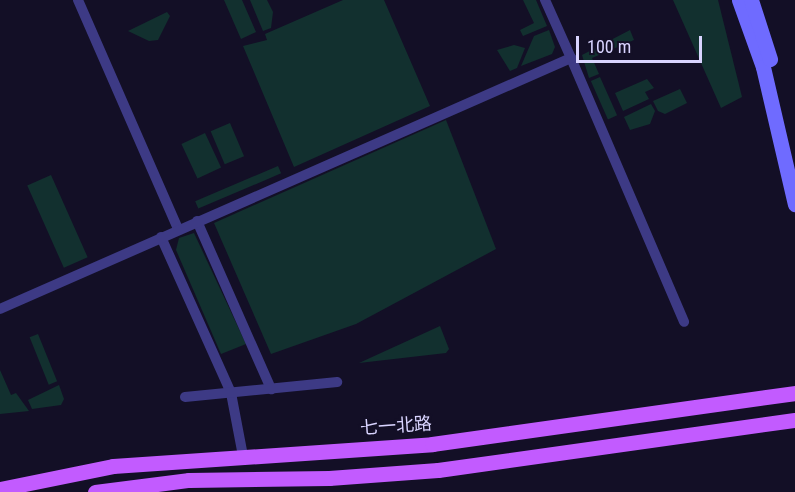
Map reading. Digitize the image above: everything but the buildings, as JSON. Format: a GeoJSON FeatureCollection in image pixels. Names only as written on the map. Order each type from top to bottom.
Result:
{"type":"FeatureCollection","features":[{"type":"Feature","properties":{"kind":"main road"},"geometry":{"type":"LineString","coordinates":[[739,0],[763,67],[795,204]]}},
{"type":"Feature","properties":{"kind":"main road"},"geometry":{"type":"LineString","coordinates":[[751,0],[795,155]]}},
{"type":"Feature","properties":{"kind":"main road","name":"七一北路"},"geometry":{"type":"LineString","coordinates":[[0,489],[113,466],[432,444],[795,393]]}},
{"type":"Feature","properties":{"kind":"main road"},"geometry":{"type":"LineString","coordinates":[[95,492],[189,480],[329,478],[438,470],[795,420]]}},
{"type":"Feature","properties":{"kind":"street"},"geometry":{"type":"LineString","coordinates":[[78,0],[178,230]]}},
{"type":"Feature","properties":{"kind":"street"},"geometry":{"type":"LineString","coordinates":[[545,0],[572,58],[684,322]]}},
{"type":"Feature","properties":{"kind":"street"},"geometry":{"type":"LineString","coordinates":[[0,309],[572,58]]}},
{"type":"Feature","properties":{"kind":"street"},"geometry":{"type":"LineString","coordinates":[[197,221],[271,389]]}},
{"type":"Feature","properties":{"kind":"street"},"geometry":{"type":"LineString","coordinates":[[161,237],[231,393],[243,456]]}},
{"type":"Feature","properties":{"kind":"street"},"geometry":{"type":"LineString","coordinates":[[185,397],[337,382]]}},
{"type":"Feature","properties":{"kind":"green space"},"geometry":{"type":"Polygon","coordinates":[[[224,0],[242,0],[256,32],[241,39],[224,0]]]}},
{"type":"Feature","properties":{"kind":"green space"},"geometry":{"type":"Polygon","coordinates":[[[250,0],[267,0],[273,12],[271,28],[263,31],[250,0]]]}},
{"type":"Feature","properties":{"kind":"green space"},"geometry":{"type":"Polygon","coordinates":[[[343,0],[384,0],[430,106],[294,167],[243,46],[267,40],[265,34],[343,0]]]}},
{"type":"Feature","properties":{"kind":"green space"},"geometry":{"type":"Polygon","coordinates":[[[523,0],[536,0],[547,26],[523,36],[520,30],[534,23],[523,0]]]}},
{"type":"Feature","properties":{"kind":"green space"},"geometry":{"type":"Polygon","coordinates":[[[673,0],[718,0],[742,97],[721,108],[673,0]]]}},
{"type":"Feature","properties":{"kind":"green space"},"geometry":{"type":"Polygon","coordinates":[[[167,12],[170,16],[158,40],[149,41],[128,31],[167,12]]]}},
{"type":"Feature","properties":{"kind":"green space"},"geometry":{"type":"Polygon","coordinates":[[[549,30],[555,47],[552,54],[521,66],[534,36],[549,30]]]}},
{"type":"Feature","properties":{"kind":"green space"},"geometry":{"type":"Polygon","coordinates":[[[630,30],[634,40],[592,58],[599,74],[589,78],[582,55],[630,30]]]}},
{"type":"Feature","properties":{"kind":"green space"},"geometry":{"type":"Polygon","coordinates":[[[514,45],[525,48],[517,68],[510,71],[497,50],[514,45]]]}},
{"type":"Feature","properties":{"kind":"green space"},"geometry":{"type":"Polygon","coordinates":[[[600,77],[617,115],[608,119],[591,81],[600,77]]]}},
{"type":"Feature","properties":{"kind":"green space"},"geometry":{"type":"Polygon","coordinates":[[[647,79],[654,88],[645,92],[649,99],[623,111],[615,93],[647,79]]]}},
{"type":"Feature","properties":{"kind":"green space"},"geometry":{"type":"Polygon","coordinates":[[[680,89],[687,103],[665,114],[658,111],[653,101],[680,89]]]}},
{"type":"Feature","properties":{"kind":"green space"},"geometry":{"type":"Polygon","coordinates":[[[651,104],[655,111],[650,124],[630,130],[624,117],[651,104]]]}},
{"type":"Feature","properties":{"kind":"green space"},"geometry":{"type":"Polygon","coordinates":[[[446,120],[496,249],[356,324],[271,354],[214,223],[446,120]]]}},
{"type":"Feature","properties":{"kind":"green space"},"geometry":{"type":"Polygon","coordinates":[[[230,123],[244,156],[225,164],[211,131],[230,123]]]}},
{"type":"Feature","properties":{"kind":"green space"},"geometry":{"type":"Polygon","coordinates":[[[205,133],[221,167],[197,178],[181,144],[205,133]]]}},
{"type":"Feature","properties":{"kind":"green space"},"geometry":{"type":"Polygon","coordinates":[[[278,166],[281,173],[198,209],[195,201],[278,166]]]}},
{"type":"Feature","properties":{"kind":"green space"},"geometry":{"type":"Polygon","coordinates":[[[51,175],[88,257],[64,268],[27,186],[51,175]]]}},
{"type":"Feature","properties":{"kind":"green space"},"geometry":{"type":"Polygon","coordinates":[[[194,233],[246,344],[221,354],[176,250],[179,238],[194,233]]]}},
{"type":"Feature","properties":{"kind":"green space"},"geometry":{"type":"Polygon","coordinates":[[[440,326],[449,349],[446,353],[359,363],[440,326]]]}},
{"type":"Feature","properties":{"kind":"green space"},"geometry":{"type":"Polygon","coordinates":[[[38,334],[57,381],[49,385],[30,337],[38,334]]]}},
{"type":"Feature","properties":{"kind":"green space"},"geometry":{"type":"Polygon","coordinates":[[[0,370],[11,395],[16,393],[29,411],[0,414],[0,370]]]}},
{"type":"Feature","properties":{"kind":"green space"},"geometry":{"type":"Polygon","coordinates":[[[59,385],[64,399],[61,405],[32,409],[28,400],[59,385]]]}}]}
